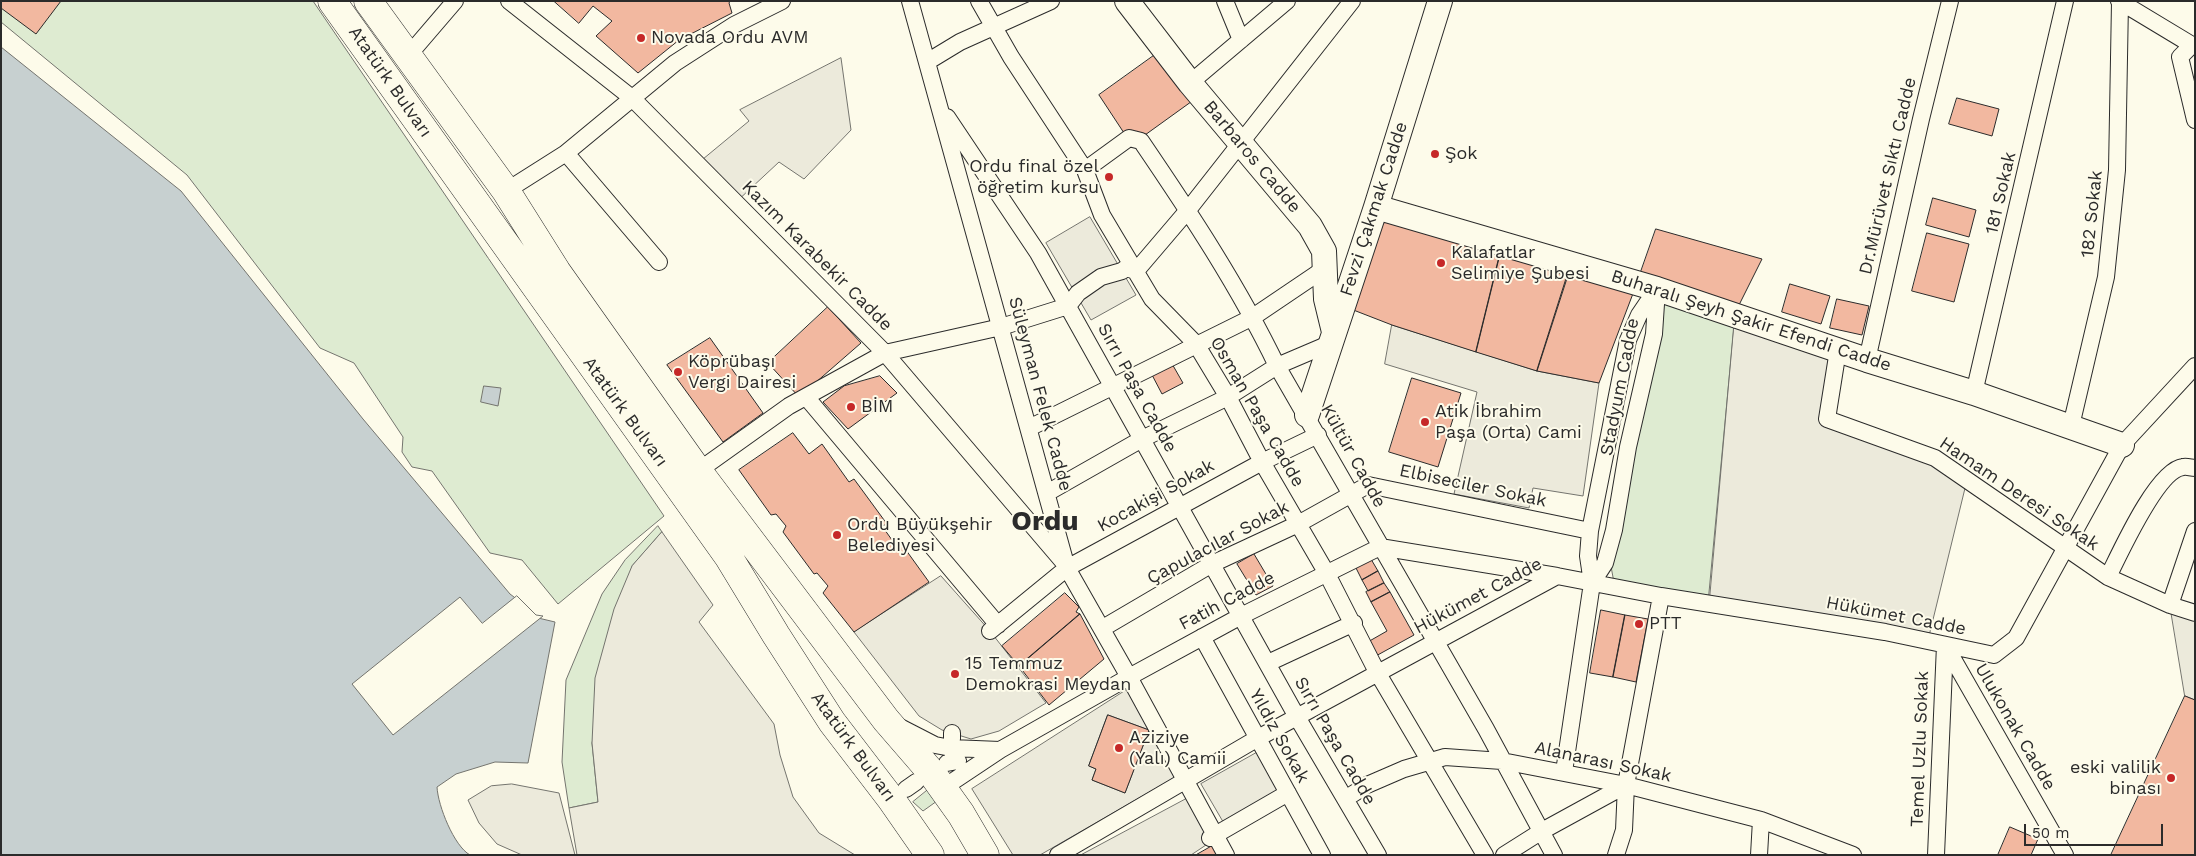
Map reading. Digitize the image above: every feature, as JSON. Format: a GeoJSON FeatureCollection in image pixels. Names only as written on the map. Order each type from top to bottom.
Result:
{"type":"FeatureCollection","features":[{"type":"Feature","properties":{"kind":"highway","name":"Atatürk Bulvarı"},"geometry":{"type":"LineString","coordinates":[[332,1],[728,556],[832,722],[930,855]]}},
{"type":"Feature","properties":{"kind":"highway","name":"Atatürk Bulvarı"},"geometry":{"type":"LineString","coordinates":[[368,1],[506,192],[557,272],[698,471],[886,720],[931,772],[949,756],[985,855]]}},
{"type":"Feature","properties":{"kind":"street"},"geometry":{"type":"LineString","coordinates":[[408,57],[455,1]]}},
{"type":"Feature","properties":{"kind":"street","name":"Kazım Karabekir Cadde"},"geometry":{"type":"LineString","coordinates":[[509,1],[632,98],[885,353],[1068,568]]}},
{"type":"Feature","properties":{"kind":"street"},"geometry":{"type":"LineString","coordinates":[[506,192],[566,153],[674,63],[734,24],[782,1]]}},
{"type":"Feature","properties":{"kind":"street","name":"Süleyman Felek Cadde"},"geometry":{"type":"LineString","coordinates":[[910,1],[1068,568],[1130,676],[1186,779],[1213,836],[1226,855]]}},
{"type":"Feature","properties":{"kind":"street","name":"Osman Paşa Cadde"},"geometry":{"type":"LineString","coordinates":[[980,1],[1011,57],[1085,170],[1102,215],[1152,299],[1196,344],[1228,398],[1262,462],[1354,623],[1378,672],[1485,855]]}},
{"type":"Feature","properties":{"kind":"street"},"geometry":{"type":"LineString","coordinates":[[927,62],[960,42],[1051,1]]}},
{"type":"Feature","properties":{"kind":"street","name":"Barbaros Cadde"},"geometry":{"type":"LineString","coordinates":[[1127,1],[1190,83],[1310,226],[1324,251],[1326,299],[1332,337]]}},
{"type":"Feature","properties":{"kind":"street"},"geometry":{"type":"LineString","coordinates":[[1225,1],[1241,40]]}},
{"type":"Feature","properties":{"kind":"street"},"geometry":{"type":"LineString","coordinates":[[1190,83],[1287,1]]}},
{"type":"Feature","properties":{"kind":"street"},"geometry":{"type":"LineString","coordinates":[[698,471],[789,406],[807,398],[885,353],[1001,327],[1068,306],[1078,293],[1101,277],[1126,268],[1136,271],[1242,144],[1352,1]]}},
{"type":"Feature","properties":{"kind":"street","name":"Fevzi Çakmak Cadde"},"geometry":{"type":"LineString","coordinates":[[1312,425],[1332,337],[1376,207],[1440,1]]}},
{"type":"Feature","properties":{"kind":"street","name":"Dr.Mürüvet Sıktı Cadde"},"geometry":{"type":"LineString","coordinates":[[1867,360],[1921,119],[1950,1]]}},
{"type":"Feature","properties":{"kind":"street","name":"181 Sokak"},"geometry":{"type":"LineString","coordinates":[[1974,393],[2065,1]]}},
{"type":"Feature","properties":{"kind":"street"},"geometry":{"type":"LineString","coordinates":[[2120,2],[2193,45],[2180,56],[2195,120]]}},
{"type":"Feature","properties":{"kind":"street","name":"182 Sokak"},"geometry":{"type":"LineString","coordinates":[[2071,426],[2106,277],[2117,170],[2120,2]]}},
{"type":"Feature","properties":{"kind":"street","name":"Sırrı Paşa Cadde"},"geometry":{"type":"LineString","coordinates":[[939,104],[1038,253],[1297,717],[1378,855]]}},
{"type":"Feature","properties":{"kind":"street","name":"Kültür Cadde"},"geometry":{"type":"LineString","coordinates":[[1085,170],[1129,138],[1141,141],[1188,210],[1253,317],[1277,366],[1435,641],[1554,855]]}},
{"type":"Feature","properties":{"kind":"street"},"geometry":{"type":"LineString","coordinates":[[566,153],[659,262]]}},
{"type":"Feature","properties":{"kind":"street","name":"Buharalı Şeyh Şakir Efendi Cadde"},"geometry":{"type":"LineString","coordinates":[[1376,207],[1657,289],[1867,360],[1974,393],[2122,445]]}},
{"type":"Feature","properties":{"kind":"street"},"geometry":{"type":"LineString","coordinates":[[1029,428],[1253,317],[1324,269]]}},
{"type":"Feature","properties":{"kind":"street","name":"Stadyum Cadde"},"geometry":{"type":"LineString","coordinates":[[1564,772],[1592,584],[1588,556],[1590,531],[1628,340],[1638,315],[1657,289]]}},
{"type":"Feature","properties":{"kind":"street","name":"Stadyum Cadde"},"geometry":{"type":"LineString","coordinates":[[1592,584],[1605,562],[1614,530],[1628,446],[1654,334],[1657,289]]}},
{"type":"Feature","properties":{"kind":"street"},"geometry":{"type":"LineString","coordinates":[[1047,493],[1142,439],[1228,398],[1277,366],[1332,337]]}},
{"type":"Feature","properties":{"kind":"street","name":"Hamam Deresi Sokak"},"geometry":{"type":"LineString","coordinates":[[1838,350],[1827,420],[1935,458],[2066,550],[2108,577],[2170,605],[2195,613]]}},
{"type":"Feature","properties":{"kind":"street"},"geometry":{"type":"LineString","coordinates":[[2066,550],[2122,445],[2195,366]]}},
{"type":"Feature","properties":{"kind":"street","name":"Kocakişi Sokak"},"geometry":{"type":"LineString","coordinates":[[807,398],[994,628],[1068,568],[1262,462],[1312,425]]}},
{"type":"Feature","properties":{"kind":"street"},"geometry":{"type":"LineString","coordinates":[[2108,577],[2145,506],[2164,478],[2182,467],[2195,468]]}},
{"type":"Feature","properties":{"kind":"street","name":"Elbiseciler Sokak"},"geometry":{"type":"LineString","coordinates":[[1352,495],[1368,485],[1590,531]]}},
{"type":"Feature","properties":{"kind":"street","name":"Çapulacılar Sokak"},"geometry":{"type":"LineString","coordinates":[[1103,628],[1212,564],[1298,524],[1352,495]]}},
{"type":"Feature","properties":{"kind":"street"},"geometry":{"type":"LineString","coordinates":[[2170,605],[2195,532]]}},
{"type":"Feature","properties":{"kind":"street"},"geometry":{"type":"LineString","coordinates":[[1380,547],[1557,576]]}},
{"type":"Feature","properties":{"kind":"street","name":"Fatih Cadde"},"geometry":{"type":"LineString","coordinates":[[949,756],[1000,750],[1130,676],[1241,616],[1326,572],[1380,547]]}},
{"type":"Feature","properties":{"kind":"street","name":"Hükümet Cadde"},"geometry":{"type":"LineString","coordinates":[[1058,855],[1258,738],[1557,576],[1661,596],[1885,632],[1994,655],[2016,638],[2066,550]]}},
{"type":"Feature","properties":{"kind":"street"},"geometry":{"type":"LineString","coordinates":[[1616,855],[1624,830],[1626,784],[1661,596]]}},
{"type":"Feature","properties":{"kind":"street"},"geometry":{"type":"LineString","coordinates":[[1268,664],[1354,623]]}},
{"type":"Feature","properties":{"kind":"street","name":"Yıldız Sokak"},"geometry":{"type":"LineString","coordinates":[[1202,637],[1322,855]]}},
{"type":"Feature","properties":{"kind":"street","name":"Temel Uzlu Sokak"},"geometry":{"type":"LineString","coordinates":[[1936,855],[1944,645]]}},
{"type":"Feature","properties":{"kind":"street","name":"Ulukonak Cadde"},"geometry":{"type":"LineString","coordinates":[[1944,645],[2065,855]]}},
{"type":"Feature","properties":{"kind":"street"},"geometry":{"type":"LineString","coordinates":[[886,720],[935,745],[951,748],[1000,750]]}},
{"type":"Feature","properties":{"kind":"street","name":"Alanarası Sokak"},"geometry":{"type":"LineString","coordinates":[[1345,799],[1367,785],[1404,769],[1446,757],[1502,760],[1626,784],[1761,820],[1831,851],[1853,855]]}},
{"type":"Feature","properties":{"kind":"street"},"geometry":{"type":"LineString","coordinates":[[1504,855],[1542,831],[1626,784]]}},
{"type":"Feature","properties":{"kind":"street"},"geometry":{"type":"LineString","coordinates":[[1213,836],[1288,793]]}},
{"type":"Feature","properties":{"kind":"street"},"geometry":{"type":"LineString","coordinates":[[1759,855],[1761,820]]}},
{"type":"Feature","properties":{"kind":"green space"},"geometry":{"type":"Polygon","coordinates":[[[1,1],[313,1],[664,516],[558,604],[522,560],[490,553],[432,471],[412,467],[402,452],[403,437],[354,363],[320,348],[187,175],[1,22],[1,1]]]}},
{"type":"Feature","properties":{"kind":"green space"},"geometry":{"type":"Polygon","coordinates":[[[1657,289],[1735,316],[1708,603],[1615,588],[1610,561],[1657,289]]]}},
{"type":"Feature","properties":{"kind":"green space"},"geometry":{"type":"Polygon","coordinates":[[[658,526],[662,532],[632,566],[592,743],[598,802],[569,808],[562,762],[566,680],[602,594],[625,560],[658,526]]]}},
{"type":"Feature","properties":{"kind":"green space"},"geometry":{"type":"Polygon","coordinates":[[[929,789],[937,801],[923,811],[913,802],[929,789]]]}},
{"type":"Feature","properties":{"kind":"shaded area"},"geometry":{"type":"Polygon","coordinates":[[[1,47],[181,191],[363,419],[510,594],[522,603],[534,617],[555,622],[528,763],[495,762],[456,774],[437,787],[440,804],[448,825],[458,843],[470,855],[1,855],[1,47]]]}},
{"type":"Feature","properties":{"kind":"shaded area"},"geometry":{"type":"Polygon","coordinates":[[[841,58],[851,130],[804,179],[779,162],[735,203],[697,164],[749,121],[740,110],[841,58]]]}},
{"type":"Feature","properties":{"kind":"shaded area"},"geometry":{"type":"Polygon","coordinates":[[[1090,217],[1136,295],[1091,320],[1046,243],[1090,217]]]}},
{"type":"Feature","properties":{"kind":"shaded area"},"geometry":{"type":"Polygon","coordinates":[[[1735,316],[1838,350],[1827,420],[1967,480],[1929,636],[1710,598],[1735,316]]]}},
{"type":"Feature","properties":{"kind":"shaded area"},"geometry":{"type":"Polygon","coordinates":[[[1392,325],[1537,371],[1599,383],[1583,496],[1533,488],[1529,508],[1454,494],[1477,392],[1385,364],[1392,325]]]}},
{"type":"Feature","properties":{"kind":"shaded area"},"geometry":{"type":"Polygon","coordinates":[[[484,386],[501,388],[498,406],[481,402],[484,386]]]}},
{"type":"Feature","properties":{"kind":"shaded area"},"geometry":{"type":"Polygon","coordinates":[[[662,532],[713,605],[699,622],[774,724],[780,755],[793,797],[819,833],[855,855],[577,855],[569,808],[598,802],[592,743],[595,678],[614,609],[632,566],[662,532]]]}},
{"type":"Feature","properties":{"kind":"shaded area","name":"15 Temmuz Demokrasi Meydan"},"geometry":{"type":"Polygon","coordinates":[[[941,576],[990,631],[1046,703],[999,731],[971,739],[942,730],[919,716],[854,632],[941,576]]]}},
{"type":"Feature","properties":{"kind":"shaded area"},"geometry":{"type":"Polygon","coordinates":[[[2170,605],[2195,613],[2195,700],[2185,696],[2170,605]]]}},
{"type":"Feature","properties":{"kind":"shaded area"},"geometry":{"type":"Polygon","coordinates":[[[1128,689],[1179,775],[1040,855],[1013,855],[972,789],[1128,689]],[[1108,715],[1089,766],[1096,769],[1092,780],[1125,793],[1149,730],[1108,715]]]}},
{"type":"Feature","properties":{"kind":"shaded area"},"geometry":{"type":"Polygon","coordinates":[[[1258,752],[1286,800],[1229,832],[1201,784],[1258,752]]]}},
{"type":"Feature","properties":{"kind":"shaded area"},"geometry":{"type":"Polygon","coordinates":[[[512,784],[559,793],[575,855],[522,855],[497,844],[479,823],[468,800],[491,786],[512,784]]]}},
{"type":"Feature","properties":{"kind":"shaded area"},"geometry":{"type":"Polygon","coordinates":[[[1188,798],[1212,841],[1191,855],[1081,855],[1188,798]]]}},
{"type":"Feature","properties":{"kind":"pier"},"geometry":{"type":"Polygon","coordinates":[[[517,596],[536,615],[543,616],[393,735],[352,684],[460,597],[482,623],[517,596]]]}},
{"type":"Feature","properties":{"kind":"building"},"geometry":{"type":"Polygon","coordinates":[[[1,1],[61,1],[36,34],[1,8],[1,1]]]}},
{"type":"Feature","properties":{"kind":"building","name":"Novada Ordu AVM"},"geometry":{"type":"Polygon","coordinates":[[[554,1],[730,1],[732,13],[679,40],[638,73],[596,36],[612,21],[593,6],[579,23],[554,1]]]}},
{"type":"Feature","properties":{"kind":"building"},"geometry":{"type":"Polygon","coordinates":[[[1159,52],[1195,99],[1145,135],[1124,133],[1099,95],[1159,52]]]}},
{"type":"Feature","properties":{"kind":"building"},"geometry":{"type":"Polygon","coordinates":[[[1957,98],[1999,109],[1992,136],[1949,124],[1957,98]]]}},
{"type":"Feature","properties":{"kind":"building"},"geometry":{"type":"Polygon","coordinates":[[[1933,198],[1976,210],[1969,237],[1926,225],[1933,198]]]}},
{"type":"Feature","properties":{"kind":"building"},"geometry":{"type":"Polygon","coordinates":[[[1376,207],[1501,250],[1476,352],[1392,325],[1343,306],[1376,207]]]}},
{"type":"Feature","properties":{"kind":"building"},"geometry":{"type":"Polygon","coordinates":[[[1656,229],[1762,259],[1734,315],[1637,283],[1656,229]]]}},
{"type":"Feature","properties":{"kind":"building"},"geometry":{"type":"Polygon","coordinates":[[[1927,233],[1969,244],[1954,302],[1912,291],[1927,233]]]}},
{"type":"Feature","properties":{"kind":"building"},"geometry":{"type":"Polygon","coordinates":[[[1501,250],[1570,269],[1537,371],[1476,352],[1501,250]]]}},
{"type":"Feature","properties":{"kind":"building"},"geometry":{"type":"Polygon","coordinates":[[[1571,264],[1637,283],[1599,383],[1537,371],[1571,264]]]}},
{"type":"Feature","properties":{"kind":"building"},"geometry":{"type":"Polygon","coordinates":[[[1790,284],[1830,296],[1821,324],[1782,312],[1790,284]]]}},
{"type":"Feature","properties":{"kind":"building"},"geometry":{"type":"Polygon","coordinates":[[[1837,299],[1869,306],[1862,335],[1830,328],[1837,299]]]}},
{"type":"Feature","properties":{"kind":"building"},"geometry":{"type":"Polygon","coordinates":[[[828,307],[861,343],[799,397],[768,363],[828,307]]]}},
{"type":"Feature","properties":{"kind":"building"},"geometry":{"type":"Polygon","coordinates":[[[710,338],[763,413],[723,442],[667,365],[710,338]]]}},
{"type":"Feature","properties":{"kind":"building"},"geometry":{"type":"Polygon","coordinates":[[[1171,362],[1183,383],[1162,394],[1151,373],[1171,362]]]}},
{"type":"Feature","properties":{"kind":"building"},"geometry":{"type":"Polygon","coordinates":[[[880,376],[897,393],[848,429],[823,402],[844,386],[880,376]]]}},
{"type":"Feature","properties":{"kind":"building","name":"Atik İbrahim Paşa (Orta) Cami"},"geometry":{"type":"Polygon","coordinates":[[[1412,378],[1461,393],[1438,467],[1389,452],[1412,378]]]}},
{"type":"Feature","properties":{"kind":"building","name":"Ordu Büyükşehir Belediyesi"},"geometry":{"type":"Polygon","coordinates":[[[793,433],[809,454],[822,444],[849,482],[854,479],[887,524],[882,526],[892,540],[898,539],[929,582],[854,632],[823,593],[828,586],[817,573],[814,574],[783,532],[786,526],[776,514],[771,515],[739,470],[793,433]]]}},
{"type":"Feature","properties":{"kind":"building"},"geometry":{"type":"Polygon","coordinates":[[[1254,554],[1273,586],[1256,595],[1237,564],[1254,554]]]}},
{"type":"Feature","properties":{"kind":"building"},"geometry":{"type":"Polygon","coordinates":[[[1368,554],[1378,571],[1362,580],[1353,562],[1368,554]]]}},
{"type":"Feature","properties":{"kind":"building"},"geometry":{"type":"Polygon","coordinates":[[[1378,571],[1384,583],[1368,591],[1362,580],[1378,571]]]}},
{"type":"Feature","properties":{"kind":"building"},"geometry":{"type":"Polygon","coordinates":[[[1384,583],[1390,592],[1371,602],[1366,592],[1384,583]]]}},
{"type":"Feature","properties":{"kind":"building"},"geometry":{"type":"Polygon","coordinates":[[[1390,592],[1414,635],[1374,657],[1366,643],[1387,631],[1371,602],[1390,592]]]}},
{"type":"Feature","properties":{"kind":"building"},"geometry":{"type":"Polygon","coordinates":[[[1065,593],[1079,607],[1076,612],[1080,614],[1019,666],[1002,646],[1065,593]]]}},
{"type":"Feature","properties":{"kind":"building"},"geometry":{"type":"Polygon","coordinates":[[[1601,610],[1625,615],[1613,677],[1590,673],[1601,610]]]}},
{"type":"Feature","properties":{"kind":"building"},"geometry":{"type":"Polygon","coordinates":[[[1080,614],[1104,659],[1049,705],[1019,666],[1080,614]]]}},
{"type":"Feature","properties":{"kind":"building"},"geometry":{"type":"Polygon","coordinates":[[[1625,615],[1648,619],[1636,682],[1613,677],[1625,615]]]}},
{"type":"Feature","properties":{"kind":"building","name":"eski valilik binası"},"geometry":{"type":"Polygon","coordinates":[[[2185,696],[2195,700],[2195,855],[2111,855],[2185,696]]]}},
{"type":"Feature","properties":{"kind":"building","name":"Aziziye (Yalı) Camii"},"geometry":{"type":"Polygon","coordinates":[[[1108,715],[1149,730],[1125,793],[1092,780],[1096,769],[1089,766],[1108,715]]]}},
{"type":"Feature","properties":{"kind":"building"},"geometry":{"type":"Polygon","coordinates":[[[2010,827],[2038,839],[2031,855],[1998,855],[2010,827]]]}},
{"type":"Feature","properties":{"kind":"building"},"geometry":{"type":"Polygon","coordinates":[[[1214,845],[1218,855],[1196,855],[1214,845]]]}},
{"type":"Feature","properties":{"kind":"place","name":"Novada Ordu AVM"},"geometry":{"type":"Point","coordinates":[641,38]}},
{"type":"Feature","properties":{"kind":"place","name":"Şok"},"geometry":{"type":"Point","coordinates":[1435,154]}},
{"type":"Feature","properties":{"kind":"place","name":"Ordu final özel öğretim kursu"},"geometry":{"type":"Point","coordinates":[1109,177]}},
{"type":"Feature","properties":{"kind":"place","name":"Kalafatlar Selimiye Şubesi"},"geometry":{"type":"Point","coordinates":[1441,263]}},
{"type":"Feature","properties":{"kind":"place","name":"Köprübaşı Vergi Dairesi"},"geometry":{"type":"Point","coordinates":[678,372]}},
{"type":"Feature","properties":{"kind":"place","name":"BİM"},"geometry":{"type":"Point","coordinates":[851,407]}},
{"type":"Feature","properties":{"kind":"place","name":"Atik İbrahim Paşa (Orta) Cami"},"geometry":{"type":"Point","coordinates":[1425,422]}},
{"type":"Feature","properties":{"kind":"place","name":"Ordu Büyükşehir Belediyesi"},"geometry":{"type":"Point","coordinates":[837,535]}},
{"type":"Feature","properties":{"kind":"place","name":"PTT"},"geometry":{"type":"Point","coordinates":[1639,624]}},
{"type":"Feature","properties":{"kind":"place","name":"15 Temmuz Demokrasi Meydan"},"geometry":{"type":"Point","coordinates":[955,674]}},
{"type":"Feature","properties":{"kind":"place","name":"Aziziye (Yalı) Camii"},"geometry":{"type":"Point","coordinates":[1119,748]}},
{"type":"Feature","properties":{"kind":"place","name":"eski valilik binası"},"geometry":{"type":"Point","coordinates":[2171,778]}},
{"type":"Feature","properties":{"kind":"district","name":"Ordu"},"geometry":{"type":"Point","coordinates":[1045,522]}}]}
